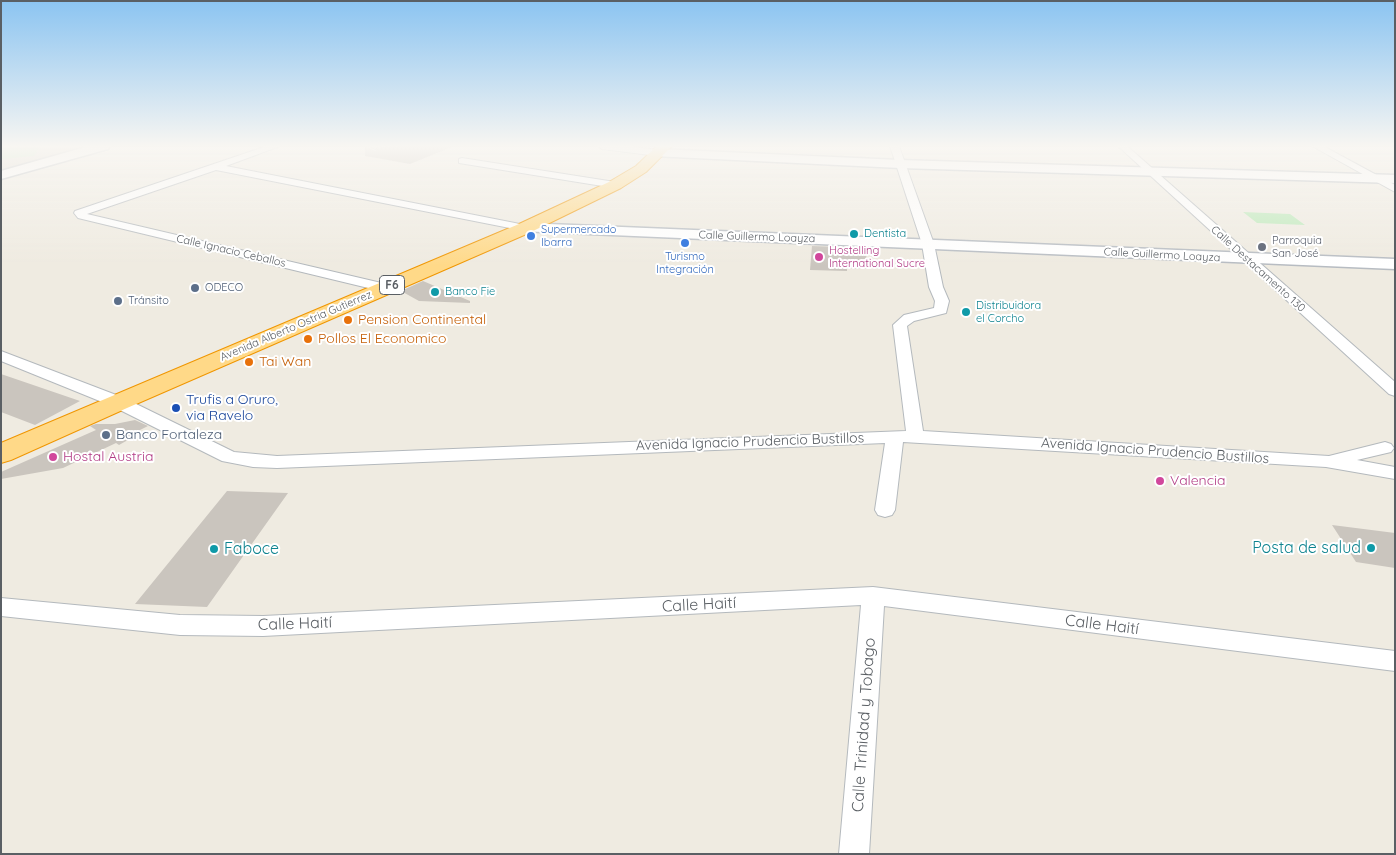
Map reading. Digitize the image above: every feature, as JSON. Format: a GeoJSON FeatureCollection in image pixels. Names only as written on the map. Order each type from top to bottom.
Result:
{"type":"FeatureCollection","features":[{"type":"Feature","properties":{"kind":"highway","name":"Avenida Alberto Ostria Gutierrez"},"geometry":{"type":"LineString","coordinates":[[1,454],[525,228],[614,186]]}},
{"type":"Feature","properties":{"kind":"street","name":"Calle Ignacio Ceballos"},"geometry":{"type":"LineString","coordinates":[[160,186],[79,213],[82,216],[385,288]]}},
{"type":"Feature","properties":{"kind":"street","name":"Calle Guillermo Loayza"},"geometry":{"type":"LineString","coordinates":[[312,186],[525,228],[1395,264]]}},
{"type":"Feature","properties":{"kind":"street"},"geometry":{"type":"LineString","coordinates":[[908,186],[928,244],[936,287],[942,301],[941,310],[935,313],[906,317],[900,325],[915,436]]}},
{"type":"Feature","properties":{"kind":"street","name":"Calle Destacamento 130"},"geometry":{"type":"LineString","coordinates":[[1166,186],[1395,391]]}},
{"type":"Feature","properties":{"kind":"street","name":"Avenida Ignacio Prudencio Bustillos"},"geometry":{"type":"LineString","coordinates":[[1,356],[118,402],[229,457],[253,461],[915,436],[1326,462],[1395,473]]}},
{"type":"Feature","properties":{"kind":"street"},"geometry":{"type":"LineString","coordinates":[[885,510],[895,436]]}},
{"type":"Feature","properties":{"kind":"street"},"geometry":{"type":"LineString","coordinates":[[1326,462],[1391,451]]}},
{"type":"Feature","properties":{"kind":"street","name":"Calle Haití"},"geometry":{"type":"LineString","coordinates":[[1,607],[180,625],[263,626],[873,596],[1395,661]]}},
{"type":"Feature","properties":{"kind":"street","name":"Calle Trinidad y Tobago"},"geometry":{"type":"LineString","coordinates":[[854,854],[873,596]]}},
{"type":"Feature","properties":{"kind":"green space"},"geometry":{"type":"Polygon","coordinates":[[[1243,212],[1290,214],[1305,225],[1257,223],[1243,212]]]}},
{"type":"Feature","properties":{"kind":"building","name":"Hostelling International Sucre"},"geometry":{"type":"Polygon","coordinates":[[[812,246],[866,248],[867,269],[847,268],[847,271],[810,270],[812,246]]]}},
{"type":"Feature","properties":{"kind":"building","name":"Banco Fie"},"geometry":{"type":"Polygon","coordinates":[[[423,281],[470,301],[470,303],[419,301],[401,291],[423,281]]]}},
{"type":"Feature","properties":{"kind":"building"},"geometry":{"type":"Polygon","coordinates":[[[1,374],[80,401],[35,425],[1,412],[1,374]]]}},
{"type":"Feature","properties":{"kind":"building"},"geometry":{"type":"Polygon","coordinates":[[[135,420],[148,426],[138,431],[142,432],[119,445],[116,443],[63,468],[1,479],[1,472],[96,430],[90,426],[135,420]]]}},
{"type":"Feature","properties":{"kind":"building","name":"Faboce"},"geometry":{"type":"Polygon","coordinates":[[[227,491],[288,493],[207,607],[135,604],[227,491]]]}},
{"type":"Feature","properties":{"kind":"building","name":"Posta de salud"},"geometry":{"type":"Polygon","coordinates":[[[1332,525],[1395,533],[1395,568],[1356,562],[1332,525]]]}},
{"type":"Feature","properties":{"kind":"place","name":"Dentista"},"geometry":{"type":"Point","coordinates":[854,234]}},
{"type":"Feature","properties":{"kind":"place","name":"Supermercado Ibarra"},"geometry":{"type":"Point","coordinates":[531,236]}},
{"type":"Feature","properties":{"kind":"place","name":"Turismo Integración"},"geometry":{"type":"Point","coordinates":[685,243]}},
{"type":"Feature","properties":{"kind":"place","name":"Parroquia San José"},"geometry":{"type":"Point","coordinates":[1262,247]}},
{"type":"Feature","properties":{"kind":"place","name":"Hostelling International Sucre"},"geometry":{"type":"Point","coordinates":[819,257]}},
{"type":"Feature","properties":{"kind":"place","name":"ODECO"},"geometry":{"type":"Point","coordinates":[195,288]}},
{"type":"Feature","properties":{"kind":"place","name":"Banco Fie"},"geometry":{"type":"Point","coordinates":[435,292]}},
{"type":"Feature","properties":{"kind":"place","name":"Tránsito"},"geometry":{"type":"Point","coordinates":[118,301]}},
{"type":"Feature","properties":{"kind":"place","name":"Distribuidora el Corcho"},"geometry":{"type":"Point","coordinates":[966,312]}},
{"type":"Feature","properties":{"kind":"place","name":"Pension Continental"},"geometry":{"type":"Point","coordinates":[348,320]}},
{"type":"Feature","properties":{"kind":"place","name":"Pollos El Economico"},"geometry":{"type":"Point","coordinates":[308,339]}},
{"type":"Feature","properties":{"kind":"place","name":"Tai Wan"},"geometry":{"type":"Point","coordinates":[249,362]}},
{"type":"Feature","properties":{"kind":"place","name":"Trufis a Oruro, via Ravelo"},"geometry":{"type":"Point","coordinates":[176,408]}},
{"type":"Feature","properties":{"kind":"place","name":"Banco Fortaleza"},"geometry":{"type":"Point","coordinates":[106,435]}},
{"type":"Feature","properties":{"kind":"place","name":"Hostal Austria"},"geometry":{"type":"Point","coordinates":[53,457]}},
{"type":"Feature","properties":{"kind":"place","name":"Valencia"},"geometry":{"type":"Point","coordinates":[1160,481]}},
{"type":"Feature","properties":{"kind":"place","name":"Posta de salud"},"geometry":{"type":"Point","coordinates":[1371,548]}},
{"type":"Feature","properties":{"kind":"place","name":"Faboce"},"geometry":{"type":"Point","coordinates":[214,549]}}]}
